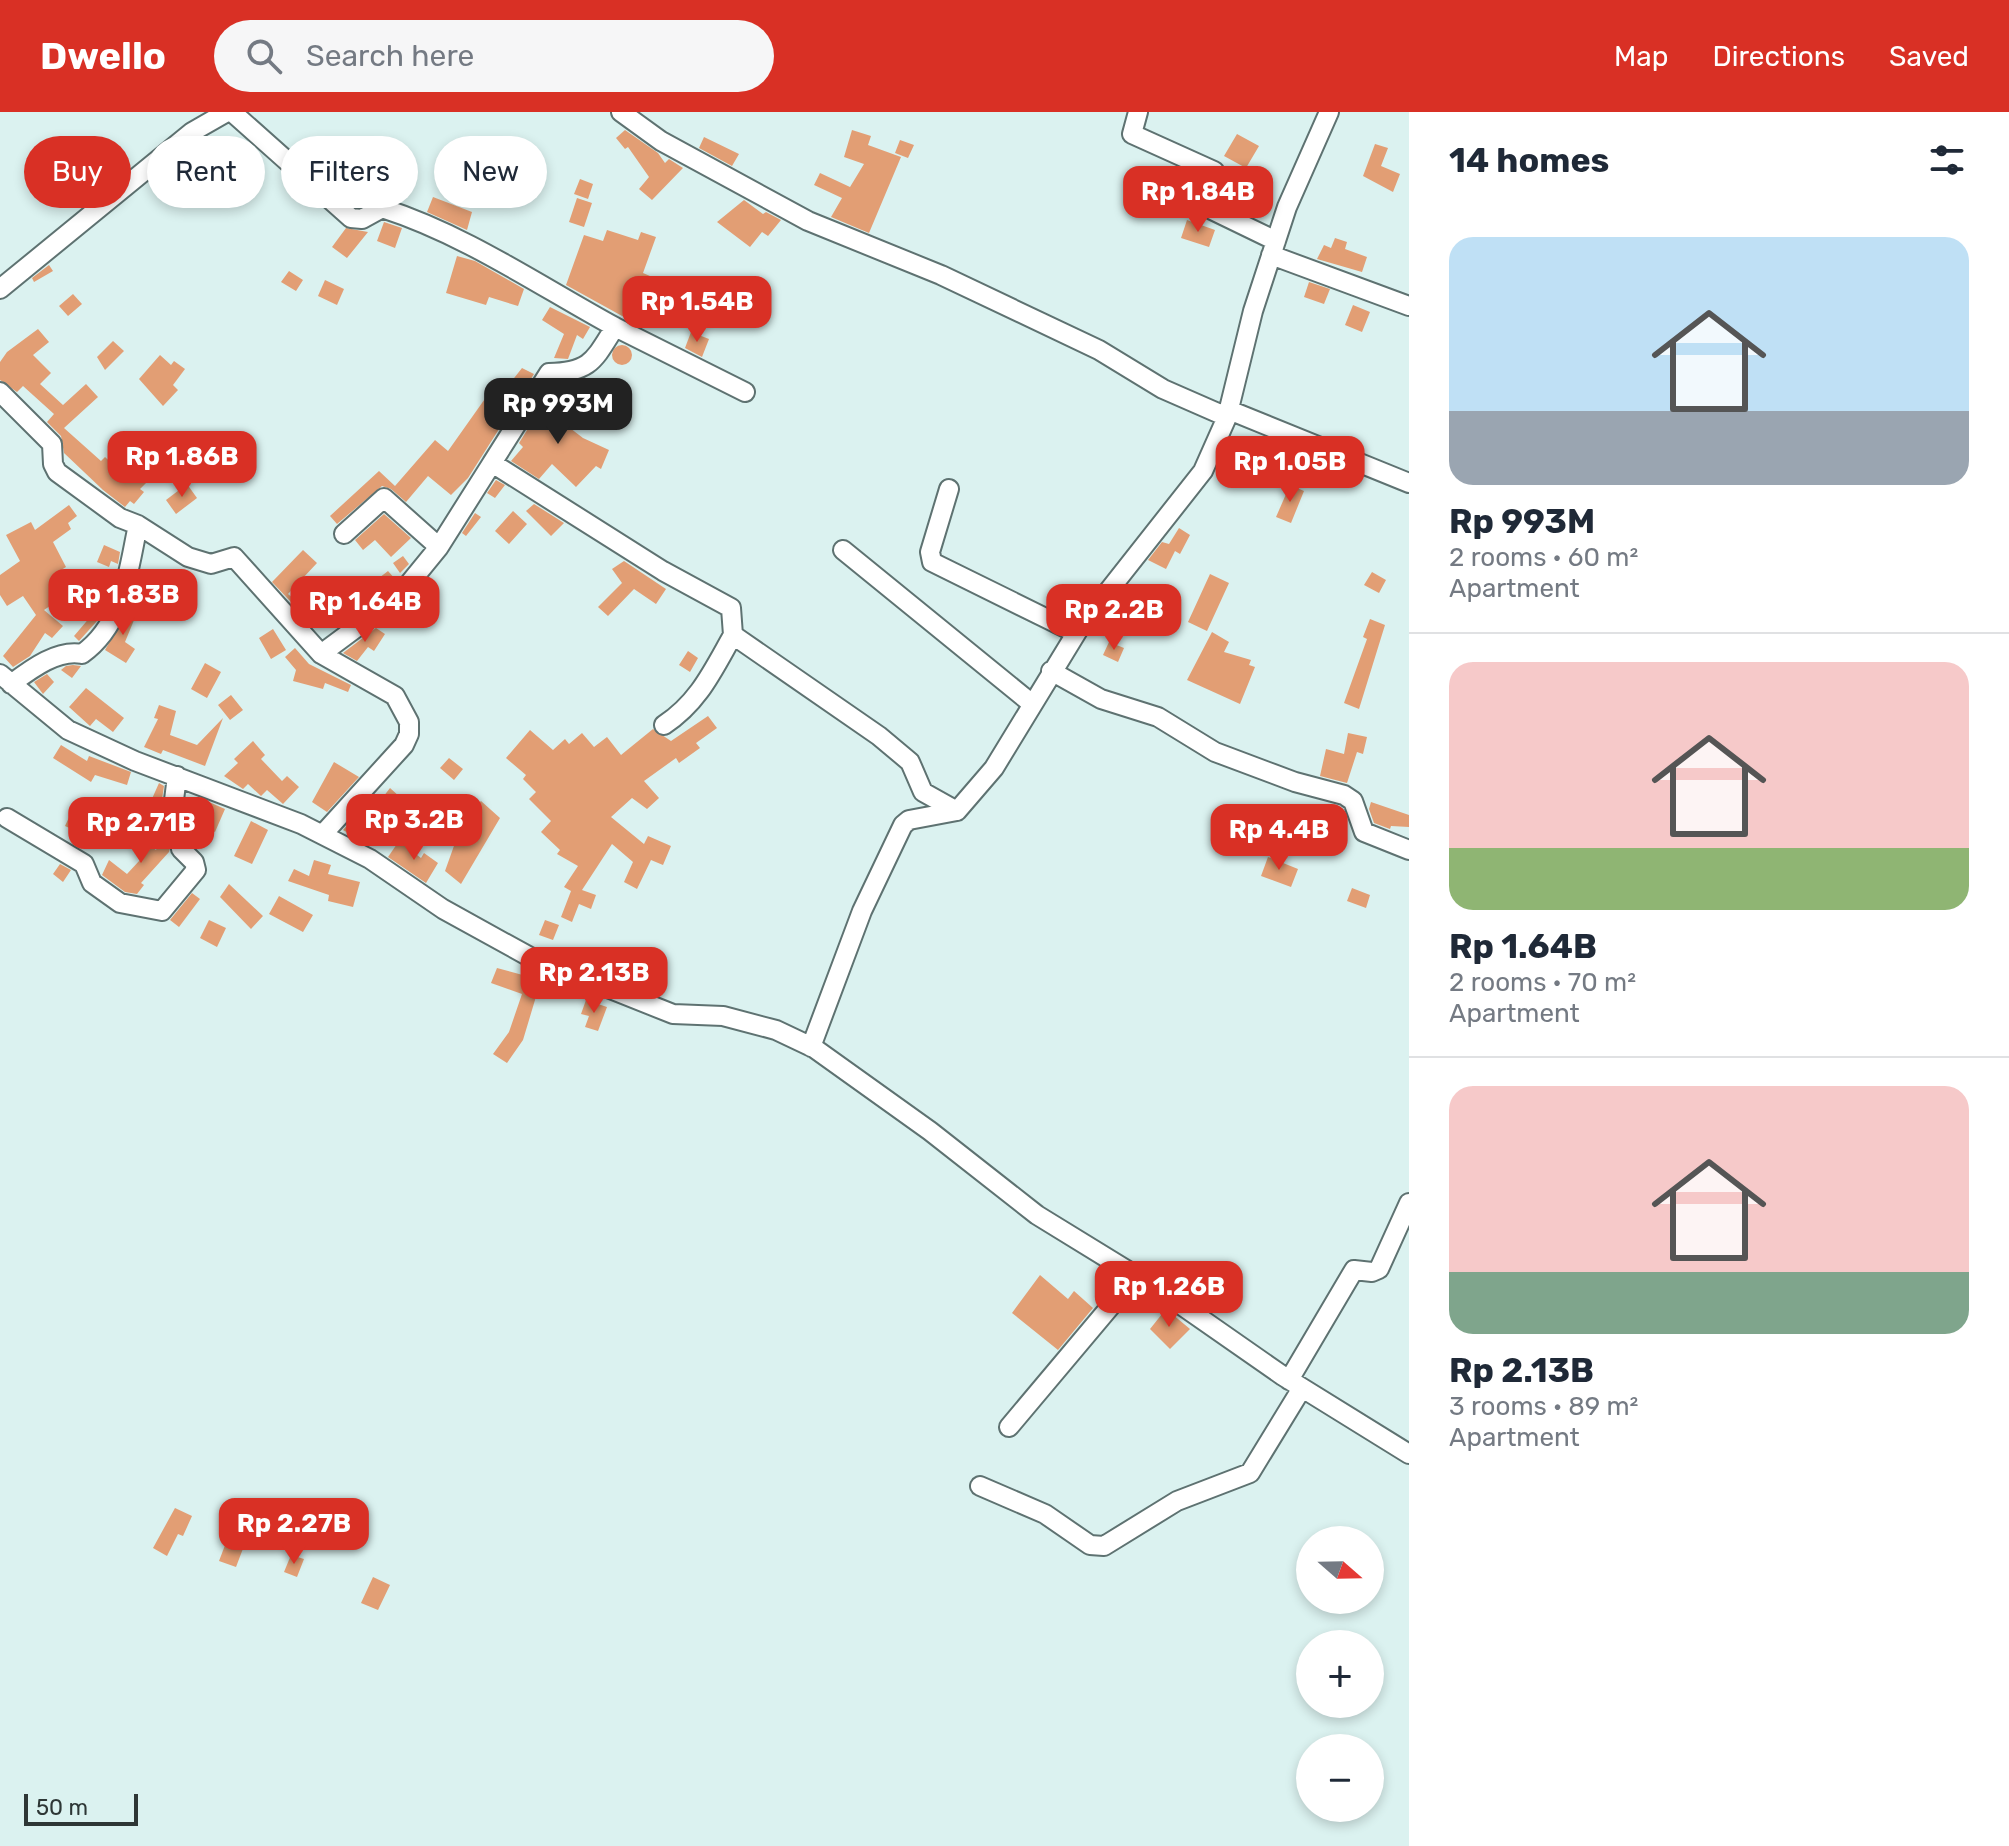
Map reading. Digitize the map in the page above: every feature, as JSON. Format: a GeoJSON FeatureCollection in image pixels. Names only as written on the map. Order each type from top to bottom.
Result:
{"type":"FeatureCollection","features":[{"type":"Feature","properties":{"kind":"street"},"geometry":{"type":"LineString","coordinates":[[0,289],[192,132],[230,112],[351,218],[362,219],[382,208],[419,221],[499,260],[615,327],[745,392]]}},
{"type":"Feature","properties":{"kind":"street"},"geometry":{"type":"LineString","coordinates":[[621,112],[661,141],[808,221],[941,275],[1099,350],[1163,389],[1409,483]]}},
{"type":"Feature","properties":{"kind":"street"},"geometry":{"type":"LineString","coordinates":[[1138,112],[1132,134],[1214,171],[1212,210],[1274,248],[1409,306]]}},
{"type":"Feature","properties":{"kind":"street"},"geometry":{"type":"LineString","coordinates":[[811,1047],[862,911],[903,825],[909,820],[957,811],[994,768],[1076,633],[1203,471],[1228,414],[1287,207],[1329,112]]}},
{"type":"Feature","properties":{"kind":"street"},"geometry":{"type":"LineString","coordinates":[[321,654],[392,603],[439,547],[549,373],[580,370],[593,362],[615,327]]}},
{"type":"Feature","properties":{"kind":"street"},"geometry":{"type":"LineString","coordinates":[[0,392],[52,444],[57,472],[120,518],[138,525],[205,564],[234,557],[321,654],[395,696],[404,708],[409,734],[404,745],[323,834]]}},
{"type":"Feature","properties":{"kind":"street"},"geometry":{"type":"LineString","coordinates":[[492,463],[663,571],[731,608],[734,616],[730,630],[733,635],[879,736],[910,762],[923,792],[957,811]]}},
{"type":"Feature","properties":{"kind":"street"},"geometry":{"type":"LineString","coordinates":[[949,489],[930,552],[932,562],[1076,633]]}},
{"type":"Feature","properties":{"kind":"street"},"geometry":{"type":"LineString","coordinates":[[344,534],[384,498],[439,547]]}},
{"type":"Feature","properties":{"kind":"street"},"geometry":{"type":"LineString","coordinates":[[138,525],[123,597],[113,619],[82,654],[71,653],[6,679],[68,730],[135,761],[323,834],[370,859],[443,909],[530,957],[673,1014],[723,1016],[776,1030],[811,1047],[930,1131],[1037,1215],[1409,1454]]}},
{"type":"Feature","properties":{"kind":"street"},"geometry":{"type":"LineString","coordinates":[[843,550],[1031,703]]}},
{"type":"Feature","properties":{"kind":"street"},"geometry":{"type":"LineString","coordinates":[[664,725],[692,703],[733,635]]}},
{"type":"Feature","properties":{"kind":"street"},"geometry":{"type":"LineString","coordinates":[[1051,671],[1101,699],[1158,717],[1215,752],[1295,782],[1344,795],[1353,801],[1364,832],[1409,850]]}},
{"type":"Feature","properties":{"kind":"street"},"geometry":{"type":"LineString","coordinates":[[7,818],[84,864],[92,883],[120,903],[162,911],[196,870],[194,862],[181,849],[188,827],[173,808],[177,776]]}},
{"type":"Feature","properties":{"kind":"street"},"geometry":{"type":"LineString","coordinates":[[980,1486],[1045,1514],[1090,1545],[1104,1546],[1177,1501],[1250,1473],[1258,1466],[1354,1270],[1372,1272],[1379,1269],[1409,1203]]}},
{"type":"Feature","properties":{"kind":"street"},"geometry":{"type":"LineString","coordinates":[[1009,1427],[1136,1276]]}},
{"type":"Feature","properties":{"kind":"building"},"geometry":{"type":"Polygon","coordinates":[[[625,130],[658,153],[665,163],[669,159],[683,168],[652,200],[639,189],[649,177],[628,147],[625,149],[616,138],[625,130]]]}},
{"type":"Feature","properties":{"kind":"building"},"geometry":{"type":"Polygon","coordinates":[[[852,130],[871,136],[868,145],[901,157],[869,233],[831,217],[842,198],[814,185],[820,173],[850,187],[864,164],[844,157],[852,130]]]}},
{"type":"Feature","properties":{"kind":"building"},"geometry":{"type":"Polygon","coordinates":[[[1237,134],[1259,146],[1246,168],[1224,156],[1237,134]]]}},
{"type":"Feature","properties":{"kind":"building"},"geometry":{"type":"Polygon","coordinates":[[[704,137],[739,154],[732,166],[699,148],[704,137]]]}},
{"type":"Feature","properties":{"kind":"building"},"geometry":{"type":"Polygon","coordinates":[[[900,140],[914,145],[908,158],[895,153],[900,140]]]}},
{"type":"Feature","properties":{"kind":"building"},"geometry":{"type":"Polygon","coordinates":[[[1375,144],[1388,148],[1381,166],[1400,174],[1393,192],[1363,176],[1375,144]]]}},
{"type":"Feature","properties":{"kind":"building"},"geometry":{"type":"Polygon","coordinates":[[[580,179],[593,184],[588,199],[574,194],[580,179]]]}},
{"type":"Feature","properties":{"kind":"building"},"geometry":{"type":"Polygon","coordinates":[[[1189,192],[1201,196],[1198,216],[1183,210],[1189,192]]]}},
{"type":"Feature","properties":{"kind":"building"},"geometry":{"type":"Polygon","coordinates":[[[433,197],[434,208],[462,208],[472,212],[467,230],[427,212],[433,197]]]}},
{"type":"Feature","properties":{"kind":"building"},"geometry":{"type":"Polygon","coordinates":[[[577,198],[592,203],[584,227],[569,222],[577,198]]]}},
{"type":"Feature","properties":{"kind":"building"},"geometry":{"type":"Polygon","coordinates":[[[744,200],[763,214],[766,212],[781,220],[768,236],[762,232],[750,247],[717,222],[744,200]]]}},
{"type":"Feature","properties":{"kind":"building"},"geometry":{"type":"Polygon","coordinates":[[[1187,220],[1215,230],[1209,247],[1181,238],[1187,220]]]}},
{"type":"Feature","properties":{"kind":"building"},"geometry":{"type":"Polygon","coordinates":[[[384,222],[402,228],[395,248],[377,241],[384,222]]]}},
{"type":"Feature","properties":{"kind":"building"},"geometry":{"type":"Polygon","coordinates":[[[346,228],[368,232],[347,258],[332,247],[346,228]]]}},
{"type":"Feature","properties":{"kind":"building"},"geometry":{"type":"Polygon","coordinates":[[[607,230],[638,240],[641,232],[656,237],[643,273],[657,279],[654,287],[663,290],[654,326],[644,322],[642,327],[566,285],[584,235],[603,241],[607,230]]]}},
{"type":"Feature","properties":{"kind":"building"},"geometry":{"type":"Polygon","coordinates":[[[1335,238],[1347,242],[1345,249],[1367,257],[1362,272],[1317,259],[1324,245],[1331,248],[1335,238]]]}},
{"type":"Feature","properties":{"kind":"building"},"geometry":{"type":"Polygon","coordinates":[[[457,256],[475,261],[524,289],[518,306],[489,297],[486,305],[446,293],[457,256]]]}},
{"type":"Feature","properties":{"kind":"building"},"geometry":{"type":"Polygon","coordinates":[[[49,265],[53,271],[34,282],[32,278],[49,265]]]}},
{"type":"Feature","properties":{"kind":"building"},"geometry":{"type":"Polygon","coordinates":[[[289,271],[303,280],[296,291],[281,282],[289,271]]]}},
{"type":"Feature","properties":{"kind":"building"},"geometry":{"type":"Polygon","coordinates":[[[325,280],[344,289],[337,305],[318,296],[325,280]]]}},
{"type":"Feature","properties":{"kind":"building"},"geometry":{"type":"Polygon","coordinates":[[[704,281],[715,286],[707,302],[697,298],[704,281]]]}},
{"type":"Feature","properties":{"kind":"building"},"geometry":{"type":"Polygon","coordinates":[[[1309,282],[1330,289],[1324,304],[1304,297],[1309,282]]]}},
{"type":"Feature","properties":{"kind":"building"},"geometry":{"type":"Polygon","coordinates":[[[73,294],[82,304],[68,316],[59,306],[73,294]]]}},
{"type":"Feature","properties":{"kind":"building"},"geometry":{"type":"Polygon","coordinates":[[[1353,305],[1370,312],[1362,332],[1345,325],[1353,305]]]}},
{"type":"Feature","properties":{"kind":"building"},"geometry":{"type":"Polygon","coordinates":[[[550,307],[590,327],[583,339],[577,335],[568,359],[554,358],[564,334],[542,320],[550,307]]]}},
{"type":"Feature","properties":{"kind":"building"},"geometry":{"type":"Polygon","coordinates":[[[38,329],[49,342],[33,355],[51,373],[40,384],[63,405],[86,384],[98,397],[64,428],[101,461],[105,457],[131,481],[144,468],[153,476],[140,489],[144,492],[134,504],[130,501],[125,507],[64,453],[61,436],[47,422],[54,414],[23,386],[17,392],[0,380],[0,362],[7,352],[38,329]]]}},
{"type":"Feature","properties":{"kind":"building"},"geometry":{"type":"Polygon","coordinates":[[[691,332],[709,339],[702,357],[685,348],[691,332]]]}},
{"type":"Feature","properties":{"kind":"building"},"geometry":{"type":"Polygon","coordinates":[[[113,341],[124,351],[105,370],[97,357],[113,341]]]}},
{"type":"Feature","properties":{"kind":"building"},"geometry":{"type":"Polygon","coordinates":[[[618,345],[626,345],[632,355],[626,365],[618,365],[612,359],[612,351],[618,345]]]}},
{"type":"Feature","properties":{"kind":"building"},"geometry":{"type":"Polygon","coordinates":[[[160,355],[171,365],[174,361],[185,369],[173,385],[178,390],[163,406],[139,379],[160,355]]]}},
{"type":"Feature","properties":{"kind":"building"},"geometry":{"type":"Polygon","coordinates":[[[522,368],[534,374],[468,478],[451,495],[428,476],[406,502],[391,489],[382,486],[337,524],[330,516],[379,471],[395,486],[435,440],[448,451],[494,386],[503,392],[522,368]]]}},
{"type":"Feature","properties":{"kind":"building"},"geometry":{"type":"Polygon","coordinates":[[[549,395],[575,410],[566,425],[583,438],[609,450],[601,469],[596,466],[576,487],[552,464],[539,479],[511,461],[523,447],[519,443],[549,395]]]}},
{"type":"Feature","properties":{"kind":"building"},"geometry":{"type":"Polygon","coordinates":[[[496,480],[505,485],[495,498],[487,493],[496,480]]]}},
{"type":"Feature","properties":{"kind":"building"},"geometry":{"type":"Polygon","coordinates":[[[187,484],[197,498],[176,514],[166,500],[187,484]]]}},
{"type":"Feature","properties":{"kind":"building"},"geometry":{"type":"Polygon","coordinates":[[[1290,485],[1304,491],[1291,523],[1276,517],[1290,485]]]}},
{"type":"Feature","properties":{"kind":"building"},"geometry":{"type":"Polygon","coordinates":[[[534,504],[564,523],[551,536],[526,511],[534,504]]]}},
{"type":"Feature","properties":{"kind":"building"},"geometry":{"type":"Polygon","coordinates":[[[69,505],[77,516],[68,523],[71,529],[53,542],[66,567],[61,570],[74,590],[44,610],[63,626],[52,638],[45,633],[30,656],[13,667],[3,656],[36,615],[23,596],[7,606],[0,595],[0,575],[20,561],[6,535],[31,522],[35,530],[69,505]]]}},
{"type":"Feature","properties":{"kind":"building"},"geometry":{"type":"Polygon","coordinates":[[[513,511],[527,524],[509,544],[495,531],[513,511]]]}},
{"type":"Feature","properties":{"kind":"building"},"geometry":{"type":"Polygon","coordinates":[[[475,513],[481,517],[466,536],[462,533],[475,513]]]}},
{"type":"Feature","properties":{"kind":"building"},"geometry":{"type":"Polygon","coordinates":[[[384,514],[411,538],[391,557],[375,540],[363,550],[355,540],[384,514]]]}},
{"type":"Feature","properties":{"kind":"building"},"geometry":{"type":"Polygon","coordinates":[[[1179,528],[1190,535],[1180,554],[1175,551],[1166,569],[1148,560],[1162,542],[1169,544],[1179,528]]]}},
{"type":"Feature","properties":{"kind":"building"},"geometry":{"type":"Polygon","coordinates":[[[104,545],[120,552],[118,564],[111,561],[109,567],[97,562],[104,545]]]}},
{"type":"Feature","properties":{"kind":"building"},"geometry":{"type":"Polygon","coordinates":[[[303,550],[317,563],[288,594],[294,599],[291,602],[272,582],[303,550]]]}},
{"type":"Feature","properties":{"kind":"building"},"geometry":{"type":"Polygon","coordinates":[[[403,556],[409,564],[400,573],[393,563],[403,556]]]}},
{"type":"Feature","properties":{"kind":"building"},"geometry":{"type":"Polygon","coordinates":[[[624,561],[666,589],[656,604],[634,589],[608,616],[598,607],[622,583],[612,569],[624,561]]]}},
{"type":"Feature","properties":{"kind":"building"},"geometry":{"type":"Polygon","coordinates":[[[388,571],[396,580],[362,608],[353,598],[388,571]]]}},
{"type":"Feature","properties":{"kind":"building"},"geometry":{"type":"Polygon","coordinates":[[[1372,572],[1386,580],[1379,593],[1364,585],[1372,572]]]}},
{"type":"Feature","properties":{"kind":"building"},"geometry":{"type":"Polygon","coordinates":[[[1210,574],[1229,583],[1207,631],[1188,622],[1210,574]]]}},
{"type":"Feature","properties":{"kind":"building"},"geometry":{"type":"Polygon","coordinates":[[[89,589],[109,596],[97,621],[79,641],[74,636],[97,609],[83,604],[89,589]]]}},
{"type":"Feature","properties":{"kind":"building"},"geometry":{"type":"Polygon","coordinates":[[[131,605],[139,608],[125,642],[135,649],[126,663],[105,650],[131,605]]]}},
{"type":"Feature","properties":{"kind":"building"},"geometry":{"type":"Polygon","coordinates":[[[1370,619],[1385,625],[1359,709],[1344,703],[1367,639],[1363,637],[1370,619]]]}},
{"type":"Feature","properties":{"kind":"building"},"geometry":{"type":"Polygon","coordinates":[[[376,628],[385,634],[374,651],[368,647],[357,661],[343,653],[376,628]]]}},
{"type":"Feature","properties":{"kind":"building"},"geometry":{"type":"Polygon","coordinates":[[[273,629],[286,650],[271,659],[259,638],[273,629]]]}},
{"type":"Feature","properties":{"kind":"building"},"geometry":{"type":"Polygon","coordinates":[[[1212,632],[1229,642],[1224,652],[1251,660],[1249,665],[1255,667],[1240,704],[1187,680],[1212,632]]]}},
{"type":"Feature","properties":{"kind":"building"},"geometry":{"type":"Polygon","coordinates":[[[1109,642],[1124,648],[1118,662],[1103,655],[1109,642]]]}},
{"type":"Feature","properties":{"kind":"building"},"geometry":{"type":"Polygon","coordinates":[[[295,648],[309,664],[351,685],[348,692],[325,683],[323,689],[293,681],[296,670],[285,657],[295,648]]]}},
{"type":"Feature","properties":{"kind":"building"},"geometry":{"type":"Polygon","coordinates":[[[688,651],[698,658],[690,672],[679,665],[688,651]]]}},
{"type":"Feature","properties":{"kind":"building"},"geometry":{"type":"Polygon","coordinates":[[[205,663],[221,672],[207,698],[191,689],[205,663]]]}},
{"type":"Feature","properties":{"kind":"building"},"geometry":{"type":"Polygon","coordinates":[[[66,666],[81,666],[72,678],[61,670],[66,666]]]}},
{"type":"Feature","properties":{"kind":"building"},"geometry":{"type":"Polygon","coordinates":[[[47,674],[54,682],[43,694],[34,682],[47,674]]]}},
{"type":"Feature","properties":{"kind":"building"},"geometry":{"type":"Polygon","coordinates":[[[86,688],[124,718],[113,732],[96,719],[90,726],[69,707],[86,688]]]}},
{"type":"Feature","properties":{"kind":"building"},"geometry":{"type":"Polygon","coordinates":[[[231,695],[243,710],[230,720],[218,705],[231,695]]]}},
{"type":"Feature","properties":{"kind":"building"},"geometry":{"type":"Polygon","coordinates":[[[159,705],[176,711],[170,735],[197,745],[223,718],[205,766],[163,750],[161,754],[144,747],[158,719],[154,718],[159,705]]]}},
{"type":"Feature","properties":{"kind":"building"},"geometry":{"type":"Polygon","coordinates":[[[708,716],[717,728],[696,743],[700,748],[679,763],[676,758],[644,781],[659,798],[647,809],[632,798],[611,817],[644,844],[648,836],[671,846],[663,865],[651,860],[637,889],[624,882],[633,862],[612,844],[582,890],[596,895],[591,909],[579,904],[572,922],[561,917],[571,891],[564,887],[578,866],[557,854],[560,850],[541,832],[551,821],[529,799],[536,792],[523,779],[526,775],[506,758],[530,730],[553,750],[565,739],[569,744],[582,733],[594,747],[607,737],[621,755],[653,729],[671,741],[708,716]]]}},
{"type":"Feature","properties":{"kind":"building"},"geometry":{"type":"Polygon","coordinates":[[[1348,733],[1367,737],[1363,754],[1357,752],[1347,783],[1320,776],[1326,749],[1344,754],[1348,733]]]}},
{"type":"Feature","properties":{"kind":"building"},"geometry":{"type":"Polygon","coordinates":[[[253,741],[265,755],[261,759],[282,781],[287,776],[299,787],[283,804],[267,790],[261,796],[248,784],[243,789],[224,776],[238,763],[234,759],[253,741]]]}},
{"type":"Feature","properties":{"kind":"building"},"geometry":{"type":"Polygon","coordinates":[[[61,745],[87,761],[89,756],[131,772],[127,785],[95,775],[91,782],[53,758],[61,745]]]}},
{"type":"Feature","properties":{"kind":"building"},"geometry":{"type":"Polygon","coordinates":[[[449,758],[463,769],[454,780],[440,768],[449,758]]]}},
{"type":"Feature","properties":{"kind":"building"},"geometry":{"type":"Polygon","coordinates":[[[334,762],[359,777],[327,812],[312,802],[334,762]]]}},
{"type":"Feature","properties":{"kind":"building"},"geometry":{"type":"Polygon","coordinates":[[[159,783],[164,786],[161,806],[151,801],[159,783]]]}},
{"type":"Feature","properties":{"kind":"building"},"geometry":{"type":"Polygon","coordinates":[[[390,788],[400,797],[389,810],[380,801],[390,788]]]}},
{"type":"Feature","properties":{"kind":"building"},"geometry":{"type":"Polygon","coordinates":[[[481,801],[500,818],[461,884],[445,871],[465,815],[481,801]]]}},
{"type":"Feature","properties":{"kind":"building"},"geometry":{"type":"Polygon","coordinates":[[[209,802],[225,809],[215,832],[200,825],[209,802]]]}},
{"type":"Feature","properties":{"kind":"building"},"geometry":{"type":"Polygon","coordinates":[[[1371,802],[1409,815],[1409,827],[1391,826],[1390,829],[1374,823],[1369,809],[1371,802]]]}},
{"type":"Feature","properties":{"kind":"building"},"geometry":{"type":"Polygon","coordinates":[[[1335,805],[1343,809],[1346,818],[1343,823],[1331,819],[1335,805]]]}},
{"type":"Feature","properties":{"kind":"building"},"geometry":{"type":"Polygon","coordinates":[[[72,811],[86,818],[80,833],[65,826],[72,811]]]}},
{"type":"Feature","properties":{"kind":"building"},"geometry":{"type":"Polygon","coordinates":[[[358,813],[384,825],[370,843],[352,829],[350,834],[343,830],[358,813]]]}},
{"type":"Feature","properties":{"kind":"building"},"geometry":{"type":"Polygon","coordinates":[[[168,821],[175,829],[169,852],[141,883],[144,885],[137,894],[125,892],[102,875],[109,860],[127,874],[152,847],[156,850],[168,821]]]}},
{"type":"Feature","properties":{"kind":"building"},"geometry":{"type":"Polygon","coordinates":[[[251,821],[268,830],[252,864],[234,856],[251,821]]]}},
{"type":"Feature","properties":{"kind":"building"},"geometry":{"type":"Polygon","coordinates":[[[399,841],[421,858],[424,853],[438,863],[426,883],[388,857],[399,841]]]}},
{"type":"Feature","properties":{"kind":"building"},"geometry":{"type":"Polygon","coordinates":[[[1268,857],[1298,869],[1291,887],[1261,876],[1268,857]]]}},
{"type":"Feature","properties":{"kind":"building"},"geometry":{"type":"Polygon","coordinates":[[[314,860],[331,865],[328,874],[360,882],[353,907],[328,901],[329,895],[288,881],[294,869],[309,876],[314,860]]]}},
{"type":"Feature","properties":{"kind":"building"},"geometry":{"type":"Polygon","coordinates":[[[60,864],[71,870],[63,882],[53,874],[60,864]]]}},
{"type":"Feature","properties":{"kind":"building"},"geometry":{"type":"Polygon","coordinates":[[[229,884],[263,916],[251,929],[220,897],[229,884]]]}},
{"type":"Feature","properties":{"kind":"building"},"geometry":{"type":"Polygon","coordinates":[[[1352,888],[1370,895],[1366,908],[1347,901],[1352,888]]]}},
{"type":"Feature","properties":{"kind":"building"},"geometry":{"type":"Polygon","coordinates":[[[192,893],[200,899],[179,927],[170,920],[192,893]]]}},
{"type":"Feature","properties":{"kind":"building"},"geometry":{"type":"Polygon","coordinates":[[[279,896],[313,915],[303,932],[269,914],[279,896]]]}},
{"type":"Feature","properties":{"kind":"building"},"geometry":{"type":"Polygon","coordinates":[[[209,920],[226,928],[217,947],[200,938],[209,920]]]}},
{"type":"Feature","properties":{"kind":"building"},"geometry":{"type":"Polygon","coordinates":[[[545,920],[559,925],[553,940],[539,935],[545,920]]]}},
{"type":"Feature","properties":{"kind":"building"},"geometry":{"type":"Polygon","coordinates":[[[497,968],[541,980],[523,1040],[507,1063],[493,1054],[509,1032],[522,994],[491,983],[497,968]]]}},
{"type":"Feature","properties":{"kind":"building"},"geometry":{"type":"Polygon","coordinates":[[[586,1000],[607,1007],[598,1031],[585,1027],[589,1016],[581,1014],[586,1000]]]}},
{"type":"Feature","properties":{"kind":"building"},"geometry":{"type":"Polygon","coordinates":[[[1040,1275],[1068,1299],[1074,1291],[1093,1308],[1058,1350],[1012,1313],[1040,1275]]]}},
{"type":"Feature","properties":{"kind":"building"},"geometry":{"type":"Polygon","coordinates":[[[1166,1309],[1190,1329],[1170,1349],[1150,1329],[1166,1309]]]}},
{"type":"Feature","properties":{"kind":"building"},"geometry":{"type":"Polygon","coordinates":[[[175,1508],[192,1516],[183,1536],[178,1534],[167,1556],[153,1548],[175,1508]]]}},
{"type":"Feature","properties":{"kind":"building"},"geometry":{"type":"Polygon","coordinates":[[[227,1540],[244,1546],[236,1567],[219,1561],[227,1540]]]}},
{"type":"Feature","properties":{"kind":"building"},"geometry":{"type":"Polygon","coordinates":[[[291,1555],[304,1559],[297,1577],[284,1572],[291,1555]]]}},
{"type":"Feature","properties":{"kind":"building"},"geometry":{"type":"Polygon","coordinates":[[[373,1577],[390,1585],[378,1610],[361,1603],[373,1577]]]}}]}
